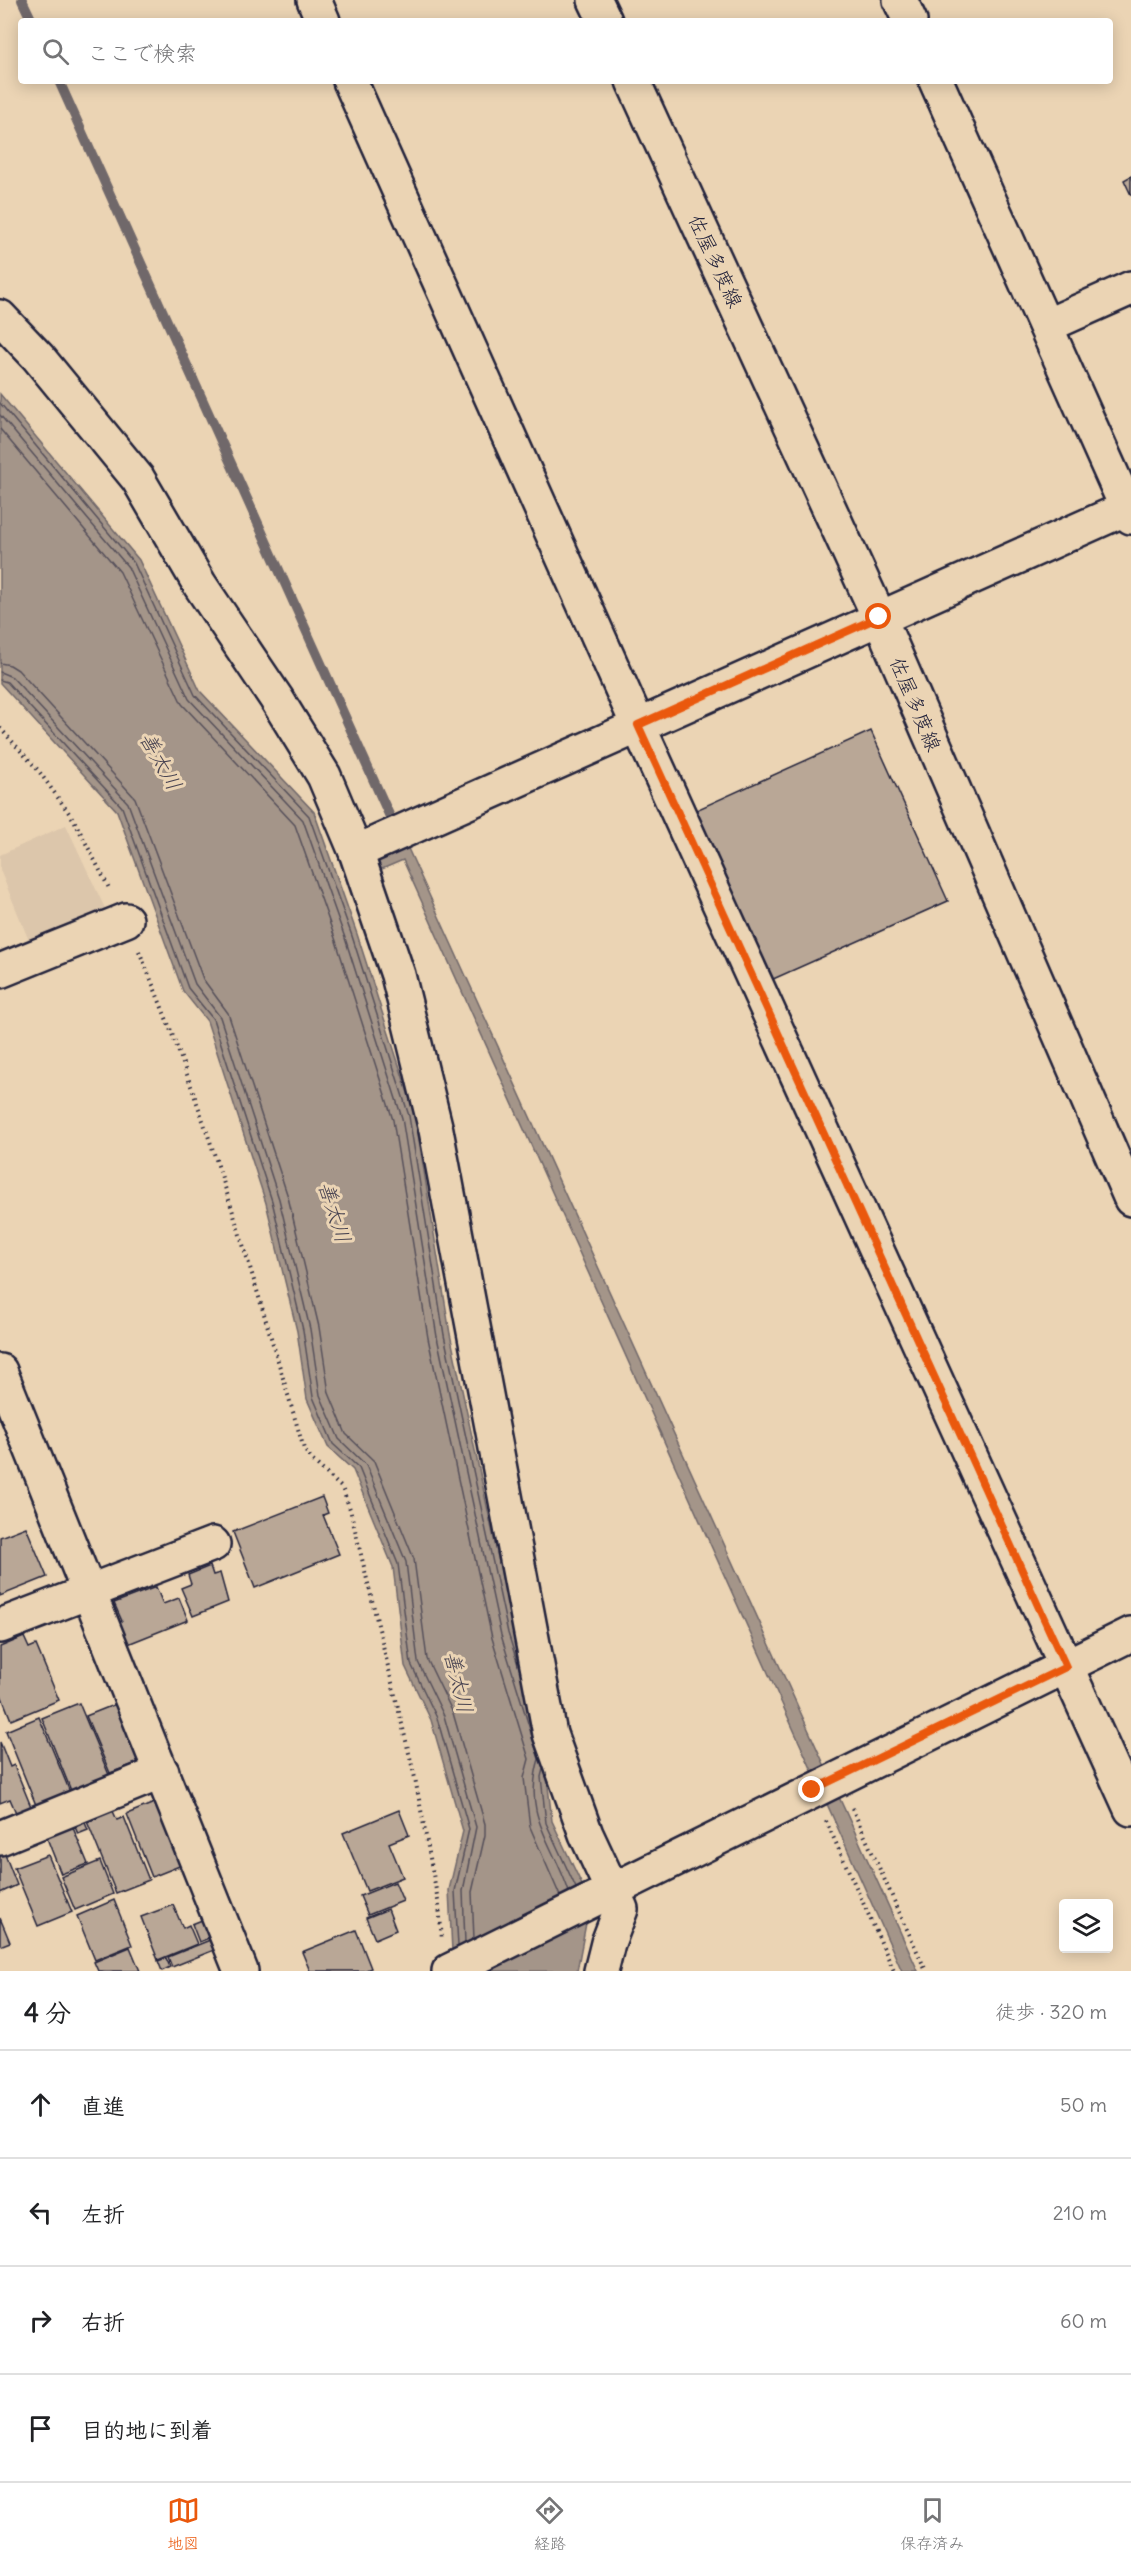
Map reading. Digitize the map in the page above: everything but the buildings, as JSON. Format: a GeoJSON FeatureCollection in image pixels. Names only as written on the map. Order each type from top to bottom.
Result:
{"type":"FeatureCollection","features":[{"type":"Feature","properties":{"kind":"street"},"geometry":{"type":"LineString","coordinates":[[314,0],[322,18]]}},
{"type":"Feature","properties":{"kind":"street"},"geometry":{"type":"LineString","coordinates":[[900,0],[909,18]]}},
{"type":"Feature","properties":{"kind":"street"},"geometry":{"type":"LineString","coordinates":[[351,84],[638,725],[1131,1809]]}},
{"type":"Feature","properties":{"kind":"street","name":"佐屋多度線"},"geometry":{"type":"LineString","coordinates":[[634,84],[879,617],[1131,1199]]}},
{"type":"Feature","properties":{"kind":"street"},"geometry":{"type":"LineString","coordinates":[[356,852],[879,617],[1129,512],[937,84]]}},
{"type":"Feature","properties":{"kind":"street"},"geometry":{"type":"LineString","coordinates":[[1046,326],[1131,288]]}},
{"type":"Feature","properties":{"kind":"street"},"geometry":{"type":"LineString","coordinates":[[0,317],[38,357],[138,479],[200,585],[276,698],[324,776],[356,852],[398,975],[436,1130],[550,1734],[586,1834],[603,1893],[621,1909],[609,1962]]}},
{"type":"Feature","properties":{"kind":"street"},"geometry":{"type":"LineString","coordinates":[[0,971],[126,920]]}},
{"type":"Feature","properties":{"kind":"street"},"geometry":{"type":"LineString","coordinates":[[0,1371],[241,1971]]}},
{"type":"Feature","properties":{"kind":"street"},"geometry":{"type":"LineString","coordinates":[[0,1626],[213,1544]]}},
{"type":"Feature","properties":{"kind":"street"},"geometry":{"type":"LineString","coordinates":[[445,1959],[603,1893],[1131,1634]]}},
{"type":"Feature","properties":{"kind":"street"},"geometry":{"type":"LineString","coordinates":[[0,1838],[162,1772]]}},
{"type":"Feature","properties":{"kind":"path"},"geometry":{"type":"LineString","coordinates":[[0,728],[38,770],[74,820],[126,920],[188,1074],[242,1240],[304,1449],[316,1464],[342,1488],[350,1509],[415,1778],[439,1906],[445,1959]]}},
{"type":"Feature","properties":{"kind":"path"},"geometry":{"type":"LineString","coordinates":[[825,1784],[894,1971]]}},
{"type":"Feature","properties":{"kind":"path"},"geometry":{"type":"LineString","coordinates":[[825,1784],[926,1971]]}},
{"type":"Feature","properties":{"kind":"shaded area"},"geometry":{"type":"Polygon","coordinates":[[[66,825],[109,917],[32,948],[0,870],[0,855],[66,825]]]}},
{"type":"Feature","properties":{"kind":"water","name":"善太川"},"geometry":{"type":"Polygon","coordinates":[[[0,394],[139,560],[200,691],[314,812],[357,934],[415,1115],[450,1334],[514,1632],[553,1761],[547,1777],[552,1821],[582,1885],[587,1918],[577,1971],[453,1971],[449,1890],[463,1831],[431,1720],[405,1666],[393,1567],[353,1470],[328,1447],[307,1399],[297,1331],[266,1203],[207,1021],[183,991],[117,811],[0,683],[0,394]]]}},
{"type":"Feature","properties":{"kind":"water"},"geometry":{"type":"Polygon","coordinates":[[[406,844],[918,1971],[902,1971],[403,860],[375,872],[371,858],[406,844]]]}},
{"type":"Feature","properties":{"kind":"waterway"},"geometry":{"type":"LineString","coordinates":[[22,0],[31,18]]}},
{"type":"Feature","properties":{"kind":"waterway"},"geometry":{"type":"LineString","coordinates":[[60,84],[391,819]]}},
{"type":"Feature","properties":{"kind":"route"},"geometry":{"type":"LineString","coordinates":[[812,1790],[1066,1667],[638,725],[879,617]]}}]}
